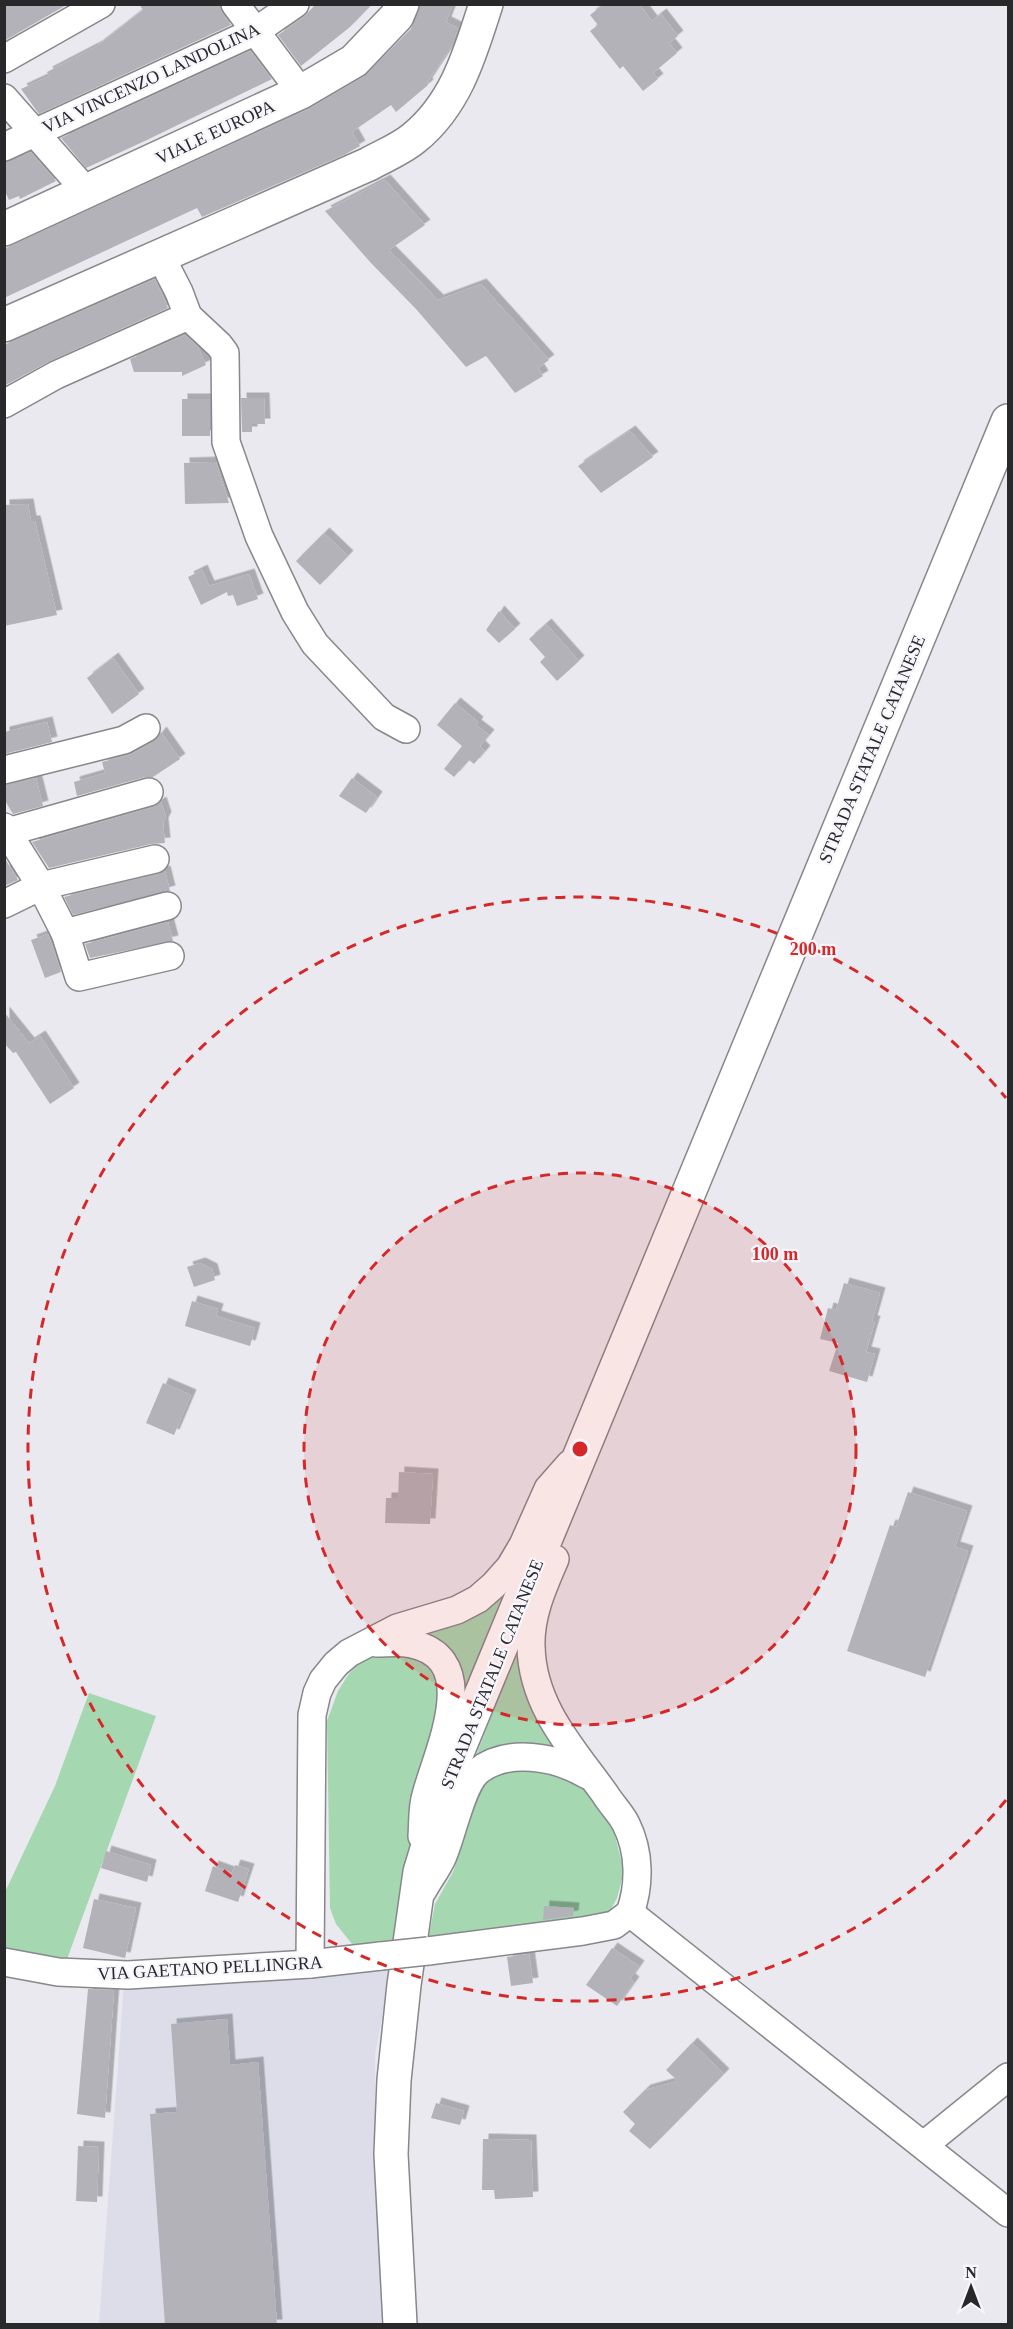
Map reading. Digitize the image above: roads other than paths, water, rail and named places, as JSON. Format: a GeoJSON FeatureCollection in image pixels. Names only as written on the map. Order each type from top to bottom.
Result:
{"type":"FeatureCollection","features":[{"type":"Feature","properties":{"kind":"main road","name":"VIALE EUROPA"},"geometry":{"type":"LineString","coordinates":[[4,229],[301,92],[354,61],[396,16],[402,4]]}},
{"type":"Feature","properties":{"kind":"main road"},"geometry":{"type":"LineString","coordinates":[[4,326],[369,164],[413,139],[441,110],[463,74],[486,4]]}},
{"type":"Feature","properties":{"kind":"main road","name":"STRADA STATALE CATANESE"},"geometry":{"type":"LineString","coordinates":[[400,2325],[392,2143],[394,2080],[418,1887],[454,1760],[1008,421]]}},
{"type":"Feature","properties":{"kind":"street"},"geometry":{"type":"LineString","coordinates":[[4,59],[101,4]]}},
{"type":"Feature","properties":{"kind":"street"},"geometry":{"type":"LineString","coordinates":[[235,4],[301,92]]}},
{"type":"Feature","properties":{"kind":"street","name":"VIA VINCENZO LANDOLINA"},"geometry":{"type":"LineString","coordinates":[[4,147],[256,31],[295,4]]}},
{"type":"Feature","properties":{"kind":"street"},"geometry":{"type":"LineString","coordinates":[[4,98],[87,192]]}},
{"type":"Feature","properties":{"kind":"street"},"geometry":{"type":"LineString","coordinates":[[161,257],[180,292],[188,316],[225,353],[226,442],[259,536],[295,612],[315,644],[384,717],[406,729]]}},
{"type":"Feature","properties":{"kind":"street"},"geometry":{"type":"LineString","coordinates":[[4,404],[56,375],[188,316]]}},
{"type":"Feature","properties":{"kind":"street"},"geometry":{"type":"LineString","coordinates":[[4,770],[124,740],[146,728]]}},
{"type":"Feature","properties":{"kind":"street"},"geometry":{"type":"LineString","coordinates":[[149,792],[5,831],[41,886],[65,933],[79,977],[170,956]]}},
{"type":"Feature","properties":{"kind":"street"},"geometry":{"type":"LineString","coordinates":[[4,904],[41,886],[155,859]]}},
{"type":"Feature","properties":{"kind":"street"},"geometry":{"type":"LineString","coordinates":[[65,933],[167,906]]}},
{"type":"Feature","properties":{"kind":"street"},"geometry":{"type":"LineString","coordinates":[[310,1964],[312,1715],[317,1693],[323,1680],[336,1664],[362,1644],[397,1628],[435,1618],[478,1599],[510,1567],[523,1545],[548,1490],[584,1447]]}},
{"type":"Feature","properties":{"kind":"street"},"geometry":{"type":"LineString","coordinates":[[565,1492],[560,1546],[535,1611],[530,1646],[534,1674],[544,1706],[560,1734],[626,1824],[638,1872],[637,1894],[630,1913],[1008,2213]]}},
{"type":"Feature","properties":{"kind":"street"},"geometry":{"type":"LineString","coordinates":[[362,1644],[398,1642],[413,1644],[433,1652],[443,1662],[450,1676],[450,1717],[425,1797],[418,1887]]}},
{"type":"Feature","properties":{"kind":"street"},"geometry":{"type":"LineString","coordinates":[[418,1887],[442,1858],[468,1786],[477,1772],[498,1761],[524,1757],[549,1759],[570,1765],[593,1779]]}},
{"type":"Feature","properties":{"kind":"street","name":"VIA GAETANO PELLINGRA"},"geometry":{"type":"LineString","coordinates":[[4,1962],[58,1972],[117,1975],[310,1964],[594,1929],[614,1925],[630,1913]]}},
{"type":"Feature","properties":{"kind":"street"},"geometry":{"type":"LineString","coordinates":[[924,2145],[1008,2076]]}}]}
